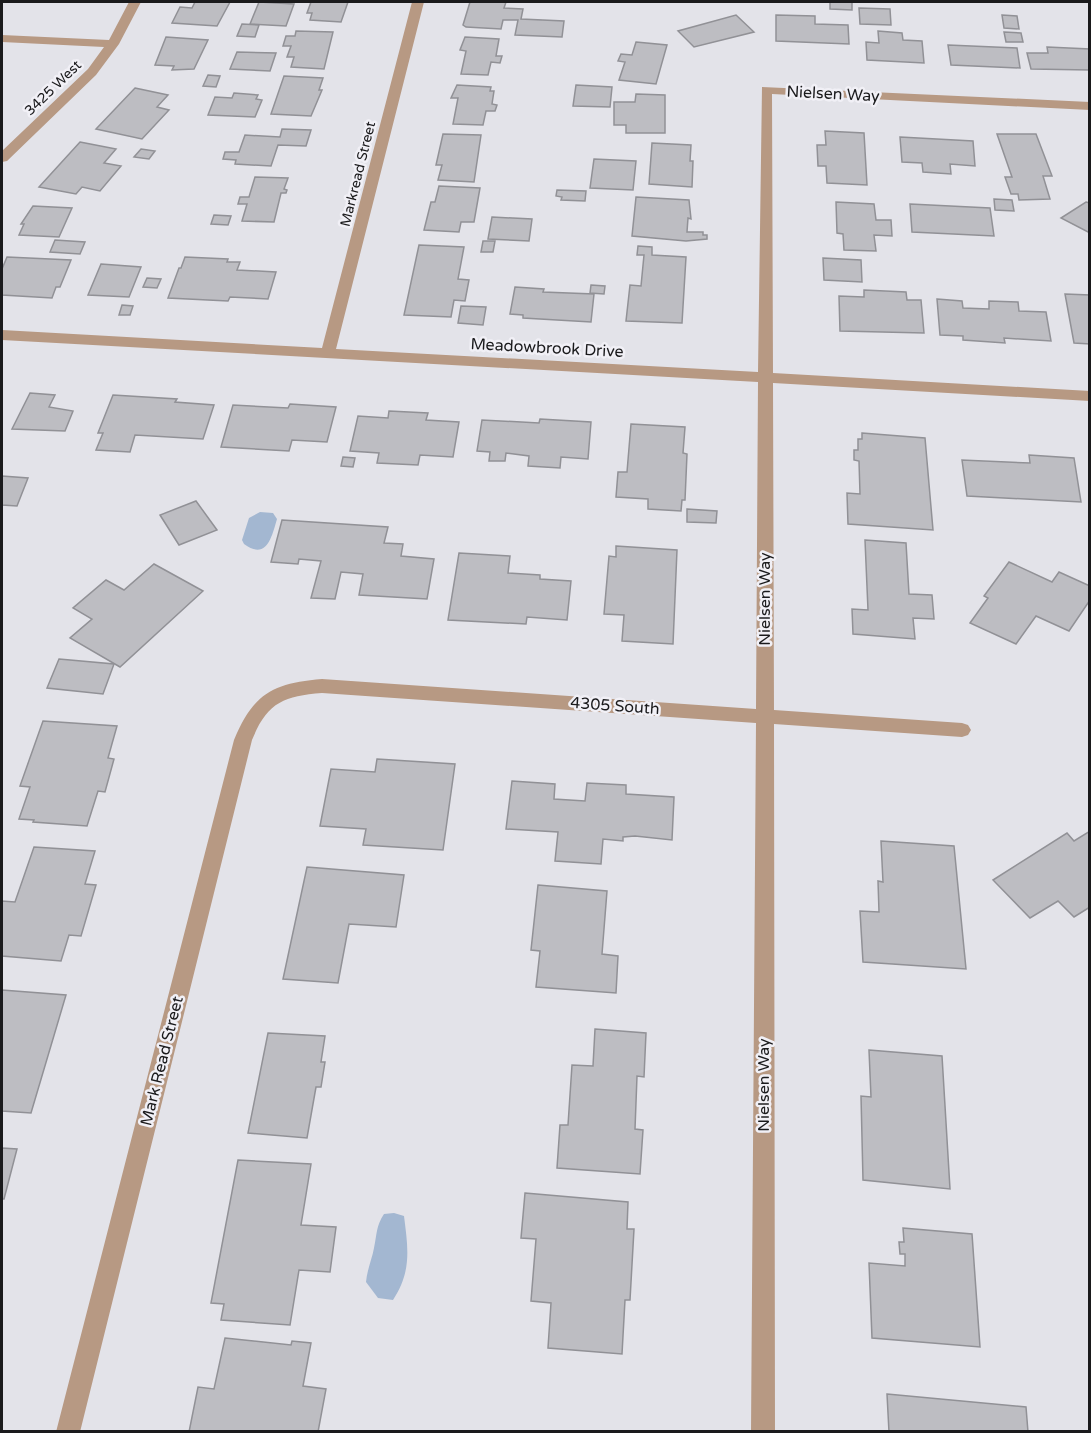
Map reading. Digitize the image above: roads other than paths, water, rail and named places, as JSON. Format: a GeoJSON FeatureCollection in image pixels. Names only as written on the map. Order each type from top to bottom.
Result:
{"type":"FeatureCollection","features":[{"type":"Feature","properties":{"kind":"street","name":"3425 West"},"geometry":{"type":"LineString","coordinates":[[2,158],[79,87],[113,44],[135,2]]}},
{"type":"Feature","properties":{"kind":"street","name":"Markread Street"},"geometry":{"type":"LineString","coordinates":[[328,353],[418,2]]}},
{"type":"Feature","properties":{"kind":"street"},"geometry":{"type":"LineString","coordinates":[[2,38],[113,44]]}},
{"type":"Feature","properties":{"kind":"street","name":"Nielsen Way"},"geometry":{"type":"LineString","coordinates":[[763,1431],[766,90],[1089,106]]}},
{"type":"Feature","properties":{"kind":"street","name":"Meadowbrook Drive"},"geometry":{"type":"LineString","coordinates":[[2,335],[1089,396]]}},
{"type":"Feature","properties":{"kind":"street","name":"4305 South"},"geometry":{"type":"LineString","coordinates":[[270,697],[286,690],[322,686],[962,730]]}},
{"type":"Feature","properties":{"kind":"street","name":"Mark Read Street"},"geometry":{"type":"LineString","coordinates":[[68,1431],[243,740],[258,709],[270,697]]}},
{"type":"Feature","properties":{"kind":"water"},"geometry":{"type":"Polygon","coordinates":[[[260,512],[273,513],[277,519],[267,544],[258,550],[244,544],[242,540],[249,518],[260,512]]]}},
{"type":"Feature","properties":{"kind":"water"},"geometry":{"type":"Polygon","coordinates":[[[394,1213],[404,1216],[407,1259],[403,1279],[393,1300],[378,1298],[366,1282],[379,1222],[384,1214],[394,1213]]]}}]}
